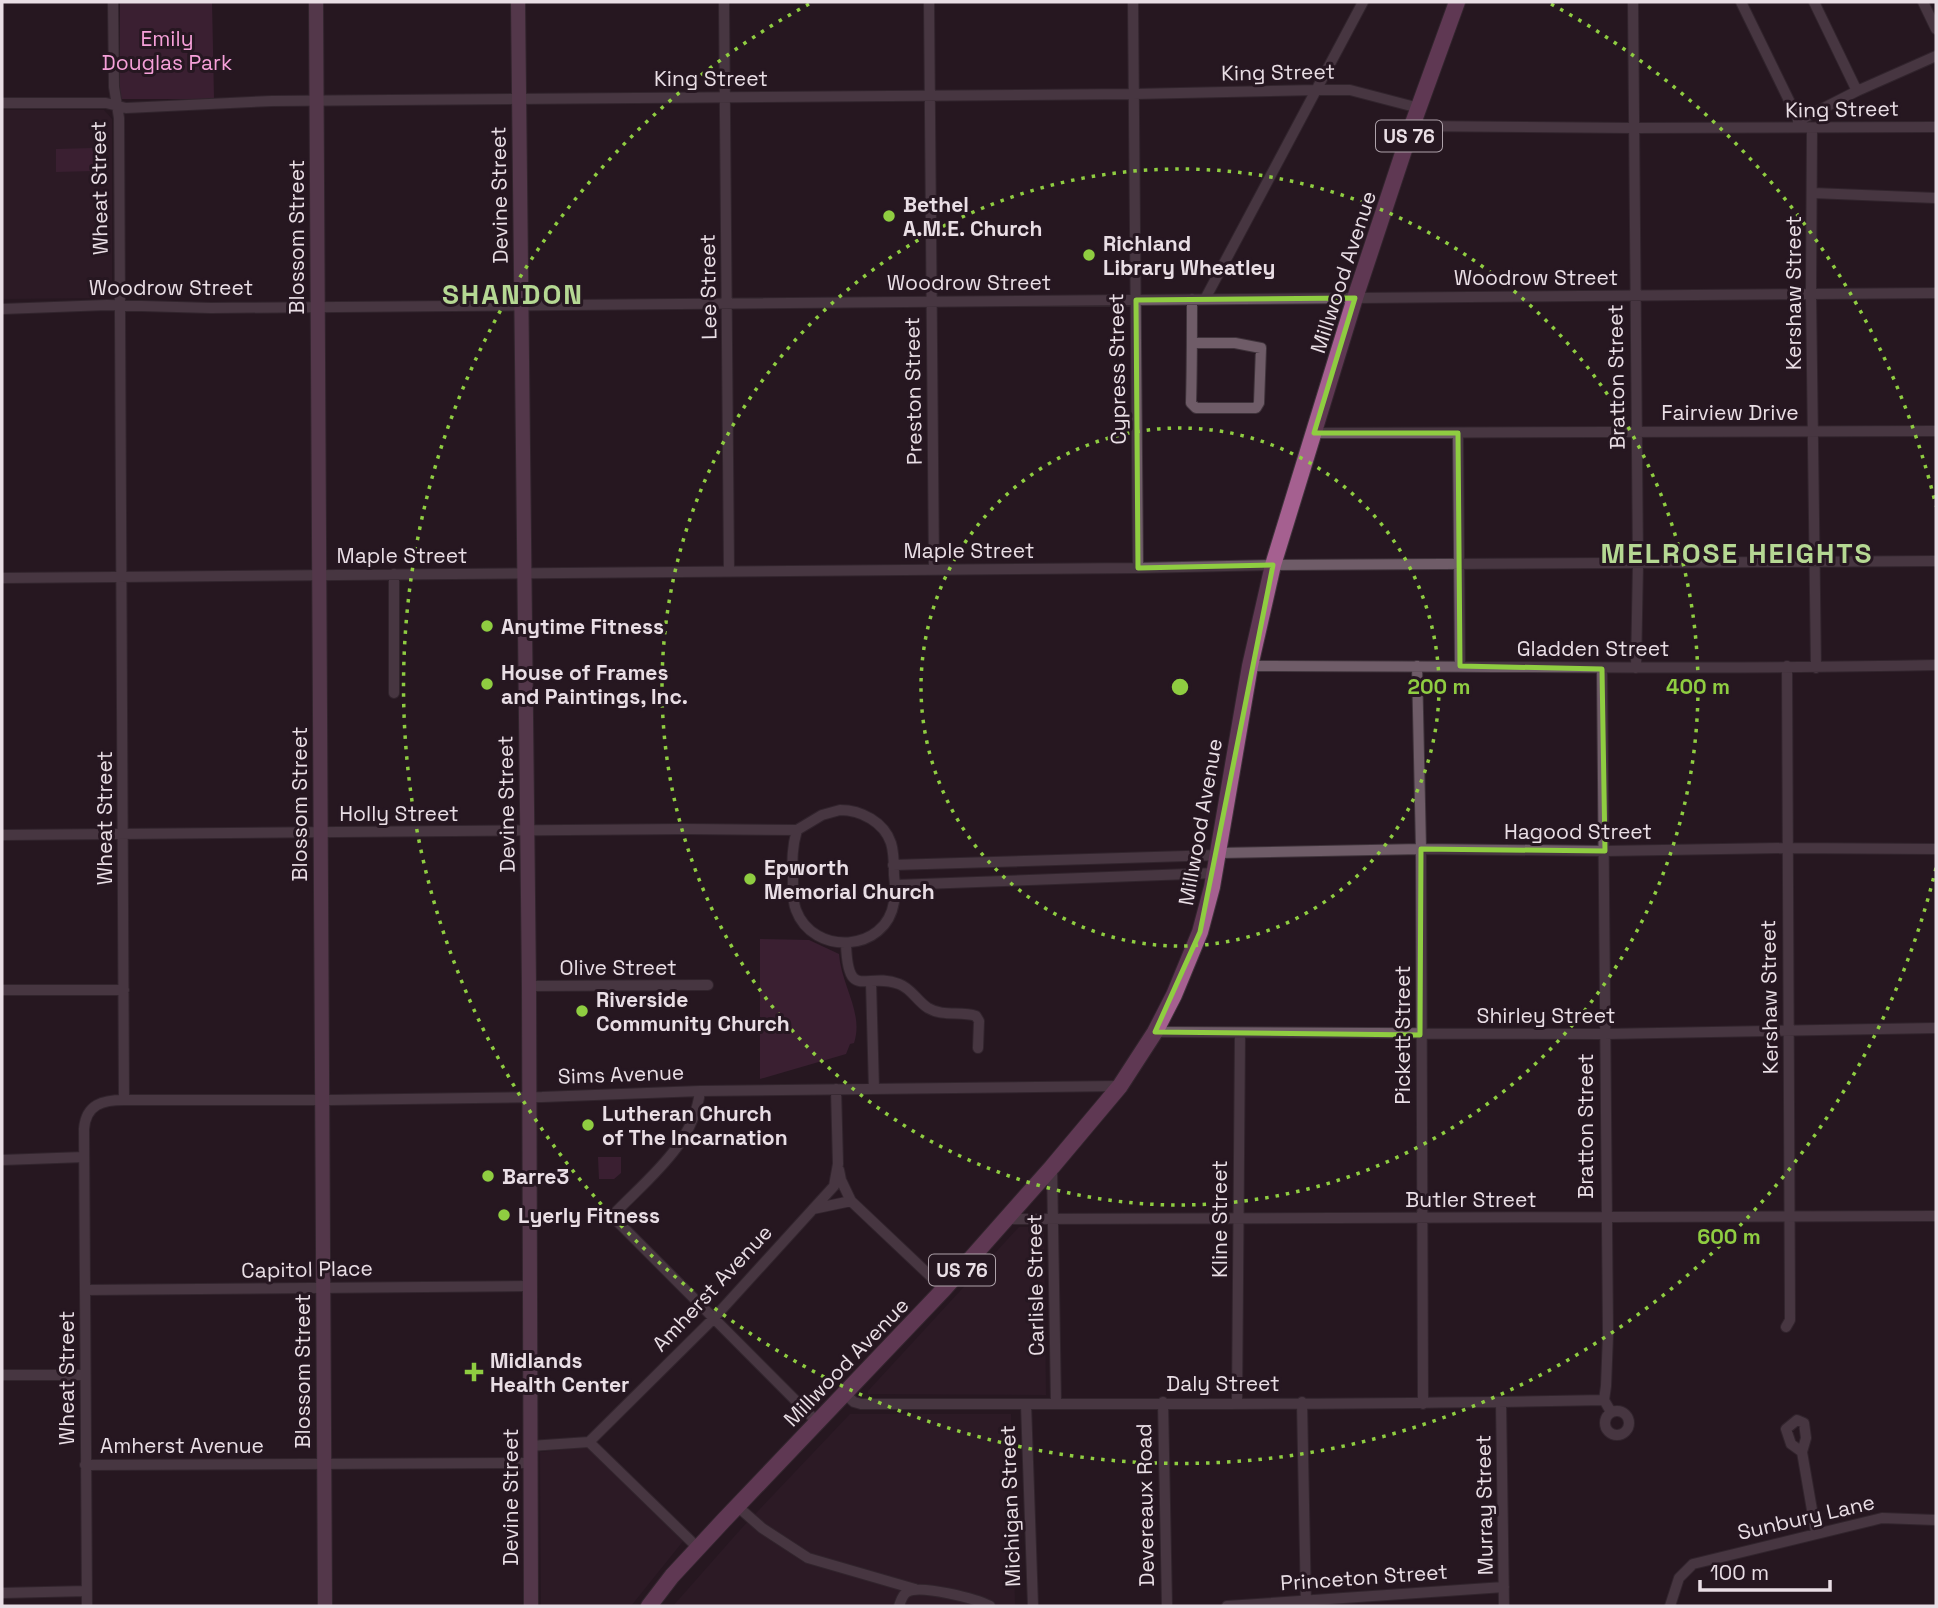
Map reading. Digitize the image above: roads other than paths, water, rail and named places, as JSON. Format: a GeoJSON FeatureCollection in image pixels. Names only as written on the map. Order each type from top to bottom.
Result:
{"type":"FeatureCollection","features":[{"type":"Feature","properties":{"kind":"main road","name":"Blossom Street"},"geometry":{"type":"LineString","coordinates":[[316,2],[325,1606]]}},
{"type":"Feature","properties":{"kind":"main road","name":"Devine Street"},"geometry":{"type":"LineString","coordinates":[[519,2],[529,986],[531,1606]]}},
{"type":"Feature","properties":{"kind":"main road","name":"Millwood Avenue"},"geometry":{"type":"LineString","coordinates":[[649,1606],[698,1548],[944,1289],[1052,1167],[1120,1086],[1155,1032],[1185,974],[1208,907],[1250,666],[1273,565],[1354,298],[1457,2]]}},
{"type":"Feature","properties":{"kind":"street","name":"Wheat Street"},"geometry":{"type":"LineString","coordinates":[[87,1606],[85,1121],[90,1110],[103,1101],[124,1100],[119,118],[116,105],[113,2]]}},
{"type":"Feature","properties":{"kind":"street","name":"Lee Street"},"geometry":{"type":"LineString","coordinates":[[724,2],[729,572]]}},
{"type":"Feature","properties":{"kind":"street","name":"Preston Street"},"geometry":{"type":"LineString","coordinates":[[929,2],[934,570]]}},
{"type":"Feature","properties":{"kind":"street","name":"Cypress Street"},"geometry":{"type":"LineString","coordinates":[[1133,2],[1138,568]]}},
{"type":"Feature","properties":{"kind":"street"},"geometry":{"type":"LineString","coordinates":[[1205,299],[1363,2]]}},
{"type":"Feature","properties":{"kind":"street","name":"Bratton Street"},"geometry":{"type":"LineString","coordinates":[[1633,2],[1638,564],[1636,668]]}},
{"type":"Feature","properties":{"kind":"street"},"geometry":{"type":"LineString","coordinates":[[1741,2],[1805,126],[1857,91],[1936,56]]}},
{"type":"Feature","properties":{"kind":"street"},"geometry":{"type":"LineString","coordinates":[[1814,2],[1857,91]]}},
{"type":"Feature","properties":{"kind":"street"},"geometry":{"type":"LineString","coordinates":[[1923,2],[1936,29]]}},
{"type":"Feature","properties":{"kind":"street","name":"King Street"},"geometry":{"type":"LineString","coordinates":[[2,103],[106,103],[126,108],[316,101],[1350,90],[1419,108]]}},
{"type":"Feature","properties":{"kind":"street","name":"King Street"},"geometry":{"type":"LineString","coordinates":[[1412,126],[1936,127]]}},
{"type":"Feature","properties":{"kind":"street","name":"Kershaw Street"},"geometry":{"type":"LineString","coordinates":[[1805,126],[1813,193],[1811,294],[1816,668]]}},
{"type":"Feature","properties":{"kind":"street"},"geometry":{"type":"LineString","coordinates":[[1813,193],[1936,198]]}},
{"type":"Feature","properties":{"kind":"street","name":"Woodrow Street"},"geometry":{"type":"LineString","coordinates":[[2,309],[119,305],[211,308],[1936,293]]}},
{"type":"Feature","properties":{"kind":"street"},"geometry":{"type":"LineString","coordinates":[[1192,299],[1191,403],[1196,408],[1256,408],[1259,403],[1261,348],[1236,343],[1192,343]]}},
{"type":"Feature","properties":{"kind":"street","name":"Fairview Drive"},"geometry":{"type":"LineString","coordinates":[[1314,433],[1936,430]]}},
{"type":"Feature","properties":{"kind":"street"},"geometry":{"type":"LineString","coordinates":[[1458,433],[1460,666]]}},
{"type":"Feature","properties":{"kind":"street","name":"Maple Street"},"geometry":{"type":"LineString","coordinates":[[2,578],[1936,561]]}},
{"type":"Feature","properties":{"kind":"street"},"geometry":{"type":"LineString","coordinates":[[394,574],[394,693]]}},
{"type":"Feature","properties":{"kind":"street","name":"Gladden Street"},"geometry":{"type":"LineString","coordinates":[[1250,666],[1602,669],[1936,665]]}},
{"type":"Feature","properties":{"kind":"street","name":"Pickett Street"},"geometry":{"type":"LineString","coordinates":[[1417,666],[1421,849],[1423,1404]]}},
{"type":"Feature","properties":{"kind":"street","name":"Kershaw Street"},"geometry":{"type":"LineString","coordinates":[[1786,1327],[1790,1320],[1787,666]]}},
{"type":"Feature","properties":{"kind":"street","name":"Bratton Street"},"geometry":{"type":"LineString","coordinates":[[1602,669],[1608,1335],[1604,1400]]}},
{"type":"Feature","properties":{"kind":"street"},"geometry":{"type":"LineString","coordinates":[[851,810],[867,816],[884,830],[891,844],[893,865],[894,903],[882,926],[874,934],[862,941],[846,944],[829,942],[810,931],[800,920],[794,907],[792,848],[797,830],[822,815],[851,810]]}},
{"type":"Feature","properties":{"kind":"street","name":"Holly Street"},"geometry":{"type":"LineString","coordinates":[[2,835],[797,830]]}},
{"type":"Feature","properties":{"kind":"street","name":"Hagood Street"},"geometry":{"type":"LineString","coordinates":[[893,865],[1421,849],[1936,849]]}},
{"type":"Feature","properties":{"kind":"street"},"geometry":{"type":"LineString","coordinates":[[895,884],[1215,873]]}},
{"type":"Feature","properties":{"kind":"street"},"geometry":{"type":"LineString","coordinates":[[846,944],[848,970],[856,980],[896,982],[906,987],[927,1008],[945,1014],[976,1016],[979,1021],[978,1048]]}},
{"type":"Feature","properties":{"kind":"street"},"geometry":{"type":"LineString","coordinates":[[871,982],[874,1089]]}},
{"type":"Feature","properties":{"kind":"street","name":"Olive Street"},"geometry":{"type":"LineString","coordinates":[[529,986],[708,985]]}},
{"type":"Feature","properties":{"kind":"street"},"geometry":{"type":"LineString","coordinates":[[2,990],[124,990]]}},
{"type":"Feature","properties":{"kind":"street","name":"Shirley Street"},"geometry":{"type":"LineString","coordinates":[[1155,1032],[1420,1035],[1936,1028]]}},
{"type":"Feature","properties":{"kind":"street","name":"Kline Street"},"geometry":{"type":"LineString","coordinates":[[1237,1403],[1240,1034]]}},
{"type":"Feature","properties":{"kind":"street","name":"Sims Avenue"},"geometry":{"type":"LineString","coordinates":[[124,1100],[322,1100],[700,1091],[1120,1086]]}},
{"type":"Feature","properties":{"kind":"street","name":"Amherst Avenue"},"geometry":{"type":"LineString","coordinates":[[589,1442],[713,1319],[834,1186],[838,1164],[836,1089]]}},
{"type":"Feature","properties":{"kind":"street"},"geometry":{"type":"LineString","coordinates":[[700,1091],[697,1112],[690,1127],[667,1161],[612,1216],[817,1422]]}},
{"type":"Feature","properties":{"kind":"street"},"geometry":{"type":"LineString","coordinates":[[2,1160],[84,1157]]}},
{"type":"Feature","properties":{"kind":"street"},"geometry":{"type":"LineString","coordinates":[[838,1164],[841,1180],[851,1201],[944,1289]]}},
{"type":"Feature","properties":{"kind":"street","name":"Carlisle Street"},"geometry":{"type":"LineString","coordinates":[[1052,1167],[1056,1403]]}},
{"type":"Feature","properties":{"kind":"street"},"geometry":{"type":"LineString","coordinates":[[813,1209],[851,1201]]}},
{"type":"Feature","properties":{"kind":"street","name":"Butler Street"},"geometry":{"type":"LineString","coordinates":[[1006,1219],[1936,1216]]}},
{"type":"Feature","properties":{"kind":"street","name":"Capitol Place"},"geometry":{"type":"LineString","coordinates":[[85,1290],[530,1286]]}},
{"type":"Feature","properties":{"kind":"street"},"geometry":{"type":"LineString","coordinates":[[2,1375],[85,1375]]}},
{"type":"Feature","properties":{"kind":"street","name":"Daly Street"},"geometry":{"type":"LineString","coordinates":[[845,1394],[861,1404],[1423,1404],[1604,1400]]}},
{"type":"Feature","properties":{"kind":"street"},"geometry":{"type":"LineString","coordinates":[[1604,1400],[1611,1412]]}},
{"type":"Feature","properties":{"kind":"street","name":"Devereaux Road"},"geometry":{"type":"LineString","coordinates":[[1163,1402],[1167,1606]]}},
{"type":"Feature","properties":{"kind":"street"},"geometry":{"type":"LineString","coordinates":[[1302,1402],[1306,1603]]}},
{"type":"Feature","properties":{"kind":"street","name":"Murray Street"},"geometry":{"type":"LineString","coordinates":[[1501,1402],[1504,1606]]}},
{"type":"Feature","properties":{"kind":"street","name":"Michigan Street"},"geometry":{"type":"LineString","coordinates":[[1026,1404],[1033,1606]]}},
{"type":"Feature","properties":{"kind":"street"},"geometry":{"type":"LineString","coordinates":[[530,1447],[589,1442],[698,1548]]}},
{"type":"Feature","properties":{"kind":"street"},"geometry":{"type":"LineString","coordinates":[[1802,1452],[1816,1533]]}},
{"type":"Feature","properties":{"kind":"street","name":"Amherst Avenue"},"geometry":{"type":"LineString","coordinates":[[85,1465],[531,1463]]}},
{"type":"Feature","properties":{"kind":"street"},"geometry":{"type":"LineString","coordinates":[[737,1506],[762,1528],[808,1559],[915,1589],[924,1588],[990,1606]]}},
{"type":"Feature","properties":{"kind":"street","name":"Sunbury Lane"},"geometry":{"type":"LineString","coordinates":[[1670,1606],[1679,1578],[1693,1564],[1882,1518],[1936,1520]]}},
{"type":"Feature","properties":{"kind":"street","name":"Princeton Street"},"geometry":{"type":"LineString","coordinates":[[1227,1606],[1306,1603],[1504,1587]]}},
{"type":"Feature","properties":{"kind":"street"},"geometry":{"type":"LineString","coordinates":[[899,1606],[902,1597],[915,1589]]}},
{"type":"Feature","properties":{"kind":"street"},"geometry":{"type":"LineString","coordinates":[[2,1593],[87,1591]]}},
{"type":"Feature","properties":{"kind":"place","name":"Bethel A.M.E. Church"},"geometry":{"type":"Point","coordinates":[889,216]}},
{"type":"Feature","properties":{"kind":"place","name":"Richland Library Wheatley"},"geometry":{"type":"Point","coordinates":[1089,255]}},
{"type":"Feature","properties":{"kind":"place","name":"Anytime Fitness"},"geometry":{"type":"Point","coordinates":[487,626]}},
{"type":"Feature","properties":{"kind":"place","name":"House of Frames and Paintings, Inc."},"geometry":{"type":"Point","coordinates":[487,684]}},
{"type":"Feature","properties":{"kind":"place","name":"Epworth Memorial Church"},"geometry":{"type":"Point","coordinates":[750,879]}},
{"type":"Feature","properties":{"kind":"place","name":"Riverside Community Church"},"geometry":{"type":"Point","coordinates":[582,1011]}},
{"type":"Feature","properties":{"kind":"place","name":"Lutheran Church of The Incarnation"},"geometry":{"type":"Point","coordinates":[588,1125]}},
{"type":"Feature","properties":{"kind":"place","name":"Barre3"},"geometry":{"type":"Point","coordinates":[488,1176]}},
{"type":"Feature","properties":{"kind":"place","name":"Lyerly Fitness"},"geometry":{"type":"Point","coordinates":[504,1215]}},
{"type":"Feature","properties":{"kind":"place","name":"Midlands Health Center"},"geometry":{"type":"Point","coordinates":[474,1372]}},
{"type":"Feature","properties":{"kind":"district","name":"SHANDON"},"geometry":{"type":"Point","coordinates":[513,294]}},
{"type":"Feature","properties":{"kind":"district","name":"MELROSE HEIGHTS"},"geometry":{"type":"Point","coordinates":[1737,553]}},
{"type":"Feature","properties":{"kind":"park label","name":"Emily Douglas Park"},"geometry":{"type":"Point","coordinates":[167,50]}}]}
